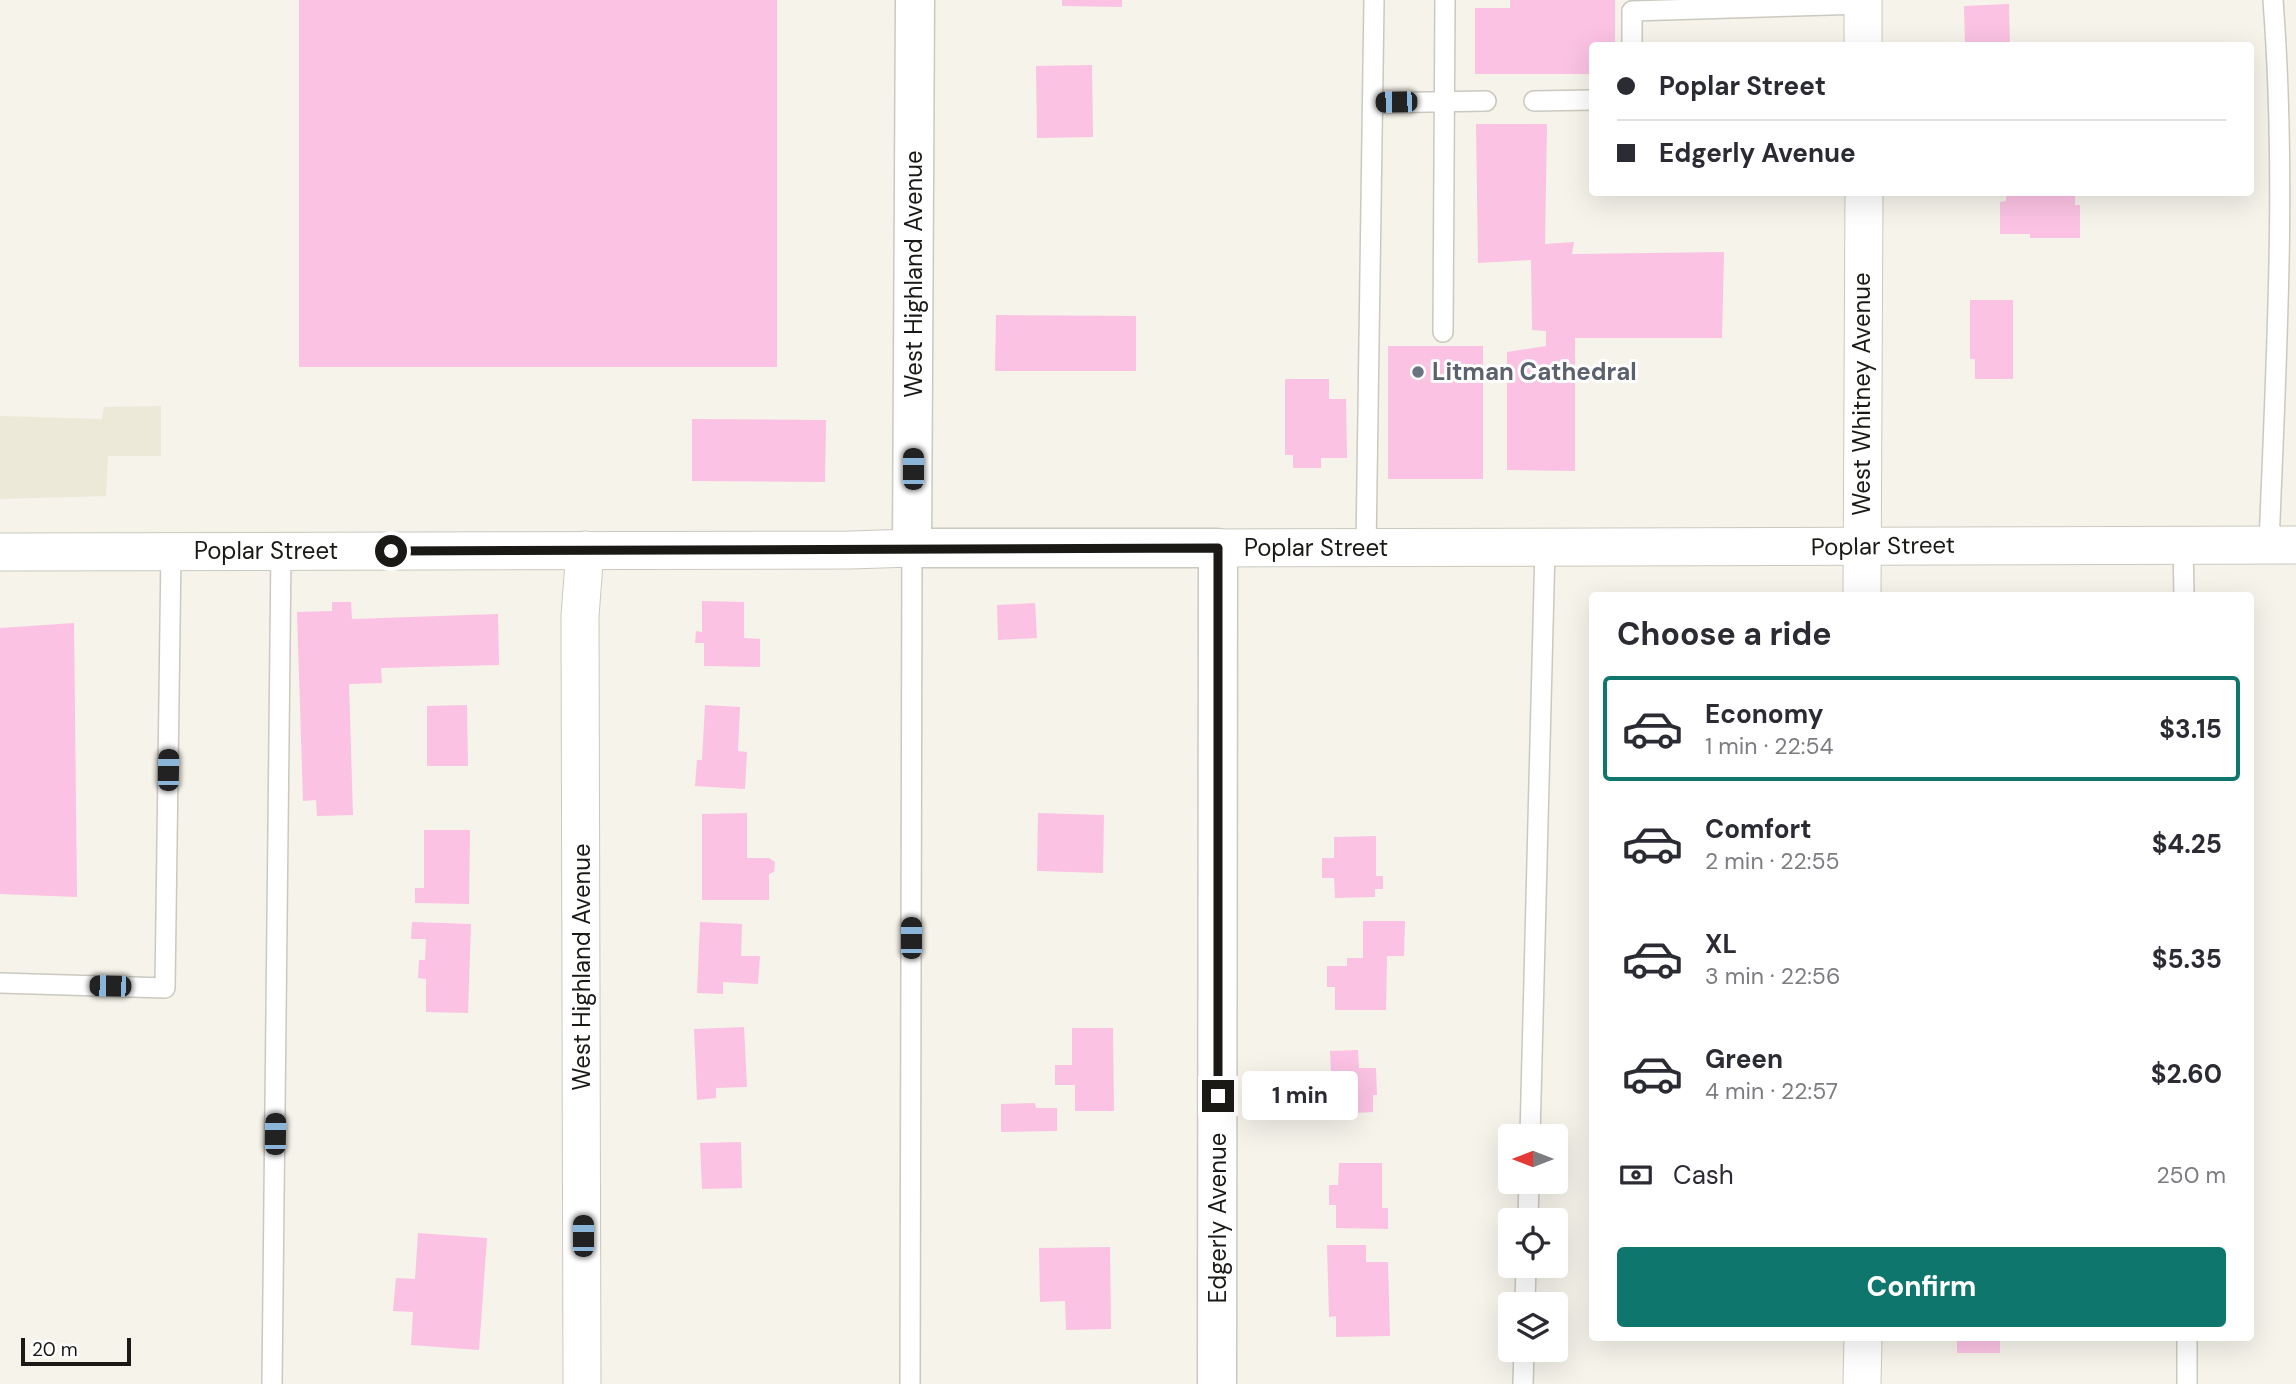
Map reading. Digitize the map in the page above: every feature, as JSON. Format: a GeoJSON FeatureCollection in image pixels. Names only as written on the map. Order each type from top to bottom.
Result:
{"type":"FeatureCollection","features":[{"type":"Feature","properties":{"kind":"street","name":"West Highland Avenue"},"geometry":{"type":"LineString","coordinates":[[912,548],[915,0]]}},
{"type":"Feature","properties":{"kind":"street"},"geometry":{"type":"LineString","coordinates":[[1863,2],[1863,42]]}},
{"type":"Feature","properties":{"kind":"street","name":"West Whitney Avenue"},"geometry":{"type":"LineString","coordinates":[[1862,592],[1864,196]]}},
{"type":"Feature","properties":{"kind":"street","name":"Poplar Street"},"geometry":{"type":"LineString","coordinates":[[0,552],[1861,547],[1915,544],[2282,545]]}},
{"type":"Feature","properties":{"kind":"street","name":"Edgerly Avenue"},"geometry":{"type":"LineString","coordinates":[[1217,1384],[1218,548]]}},
{"type":"Feature","properties":{"kind":"street","name":"West Highland Avenue"},"geometry":{"type":"LineString","coordinates":[[582,1384],[580,616],[585,550]]}},
{"type":"Feature","properties":{"kind":"street"},"geometry":{"type":"LineString","coordinates":[[1862,1384],[1863,1341]]}},
{"type":"Feature","properties":{"kind":"lane"},"geometry":{"type":"LineString","coordinates":[[1366,548],[1374,0]]}},
{"type":"Feature","properties":{"kind":"lane"},"geometry":{"type":"LineString","coordinates":[[1443,332],[1445,0]]}},
{"type":"Feature","properties":{"kind":"lane"},"geometry":{"type":"LineString","coordinates":[[2273,0],[2280,136],[2282,545]]}},
{"type":"Feature","properties":{"kind":"lane"},"geometry":{"type":"LineString","coordinates":[[1632,42],[1632,11],[1863,2]]}},
{"type":"Feature","properties":{"kind":"lane"},"geometry":{"type":"LineString","coordinates":[[1534,101],[1589,100]]}},
{"type":"Feature","properties":{"kind":"lane"},"geometry":{"type":"LineString","coordinates":[[1373,103],[1486,101]]}},
{"type":"Feature","properties":{"kind":"lane"},"geometry":{"type":"LineString","coordinates":[[2183,544],[2183,592]]}},
{"type":"Feature","properties":{"kind":"lane"},"geometry":{"type":"LineString","coordinates":[[1530,1124],[1545,547]]}},
{"type":"Feature","properties":{"kind":"lane"},"geometry":{"type":"LineString","coordinates":[[910,1384],[912,548]]}},
{"type":"Feature","properties":{"kind":"lane"},"geometry":{"type":"LineString","coordinates":[[272,1384],[281,551]]}},
{"type":"Feature","properties":{"kind":"lane"},"geometry":{"type":"LineString","coordinates":[[0,983],[165,988],[171,552]]}},
{"type":"Feature","properties":{"kind":"lane"},"geometry":{"type":"LineString","coordinates":[[2187,1341],[2187,1384]]}},
{"type":"Feature","properties":{"kind":"lane"},"geometry":{"type":"LineString","coordinates":[[1523,1384],[1524,1362]]}},
{"type":"Feature","properties":{"kind":"shaded area"},"geometry":{"type":"Polygon","coordinates":[[[161,406],[161,456],[108,456],[106,496],[0,499],[0,416],[102,419],[104,407],[161,406]]]}},
{"type":"Feature","properties":{"kind":"building"},"geometry":{"type":"Polygon","coordinates":[[[299,0],[777,0],[777,367],[299,367],[299,0]]]}},
{"type":"Feature","properties":{"kind":"building"},"geometry":{"type":"Polygon","coordinates":[[[1062,0],[1122,0],[1122,7],[1062,6],[1062,0]]]}},
{"type":"Feature","properties":{"kind":"building"},"geometry":{"type":"Polygon","coordinates":[[[1510,0],[1615,0],[1615,42],[1589,42],[1589,74],[1475,74],[1475,8],[1510,8],[1510,0]]]}},
{"type":"Feature","properties":{"kind":"building"},"geometry":{"type":"Polygon","coordinates":[[[2009,4],[2010,42],[1965,42],[1964,6],[2009,4]]]}},
{"type":"Feature","properties":{"kind":"building"},"geometry":{"type":"Polygon","coordinates":[[[1092,65],[1093,137],[1037,138],[1036,66],[1092,65]]]}},
{"type":"Feature","properties":{"kind":"building"},"geometry":{"type":"Polygon","coordinates":[[[1476,124],[1547,124],[1545,244],[1574,242],[1572,254],[1724,252],[1722,338],[1575,338],[1575,471],[1507,470],[1507,352],[1546,346],[1546,331],[1532,330],[1531,260],[1478,263],[1476,124]]]}},
{"type":"Feature","properties":{"kind":"building"},"geometry":{"type":"Polygon","coordinates":[[[2006,196],[2075,196],[2075,205],[2080,205],[2080,238],[2030,238],[2030,234],[2000,234],[2000,202],[2006,201],[2006,196]]]}},
{"type":"Feature","properties":{"kind":"building"},"geometry":{"type":"Polygon","coordinates":[[[1970,300],[2013,300],[2013,379],[1975,379],[1975,359],[1970,359],[1970,300]]]}},
{"type":"Feature","properties":{"kind":"building"},"geometry":{"type":"Polygon","coordinates":[[[996,315],[1136,316],[1136,371],[995,371],[996,315]]]}},
{"type":"Feature","properties":{"kind":"building"},"geometry":{"type":"Polygon","coordinates":[[[1388,346],[1483,346],[1483,479],[1388,479],[1388,346]]]}},
{"type":"Feature","properties":{"kind":"building"},"geometry":{"type":"Polygon","coordinates":[[[1285,379],[1329,379],[1329,399],[1346,399],[1347,458],[1321,458],[1321,468],[1293,468],[1293,455],[1285,455],[1285,379]]]}},
{"type":"Feature","properties":{"kind":"building"},"geometry":{"type":"Polygon","coordinates":[[[692,419],[826,420],[825,482],[692,481],[692,419]]]}},
{"type":"Feature","properties":{"kind":"building"},"geometry":{"type":"Polygon","coordinates":[[[702,601],[744,602],[744,638],[760,639],[760,667],[704,666],[704,643],[695,643],[696,631],[702,632],[702,601]]]}},
{"type":"Feature","properties":{"kind":"building"},"geometry":{"type":"Polygon","coordinates":[[[332,602],[351,602],[352,619],[498,614],[499,665],[381,668],[382,683],[349,684],[353,815],[317,816],[316,800],[303,801],[297,612],[332,611],[332,602]]]}},
{"type":"Feature","properties":{"kind":"building"},"geometry":{"type":"Polygon","coordinates":[[[1035,603],[1037,638],[998,640],[997,605],[1035,603]]]}},
{"type":"Feature","properties":{"kind":"building"},"geometry":{"type":"Polygon","coordinates":[[[74,623],[77,897],[0,894],[0,628],[74,623]]]}},
{"type":"Feature","properties":{"kind":"building"},"geometry":{"type":"Polygon","coordinates":[[[467,705],[468,766],[427,766],[427,706],[467,705]]]}},
{"type":"Feature","properties":{"kind":"building"},"geometry":{"type":"Polygon","coordinates":[[[705,705],[740,707],[738,751],[747,752],[745,789],[695,786],[697,760],[702,760],[705,705]]]}},
{"type":"Feature","properties":{"kind":"building"},"geometry":{"type":"Polygon","coordinates":[[[747,813],[747,858],[769,858],[775,862],[774,872],[769,874],[769,900],[702,900],[702,814],[747,813]]]}},
{"type":"Feature","properties":{"kind":"building"},"geometry":{"type":"Polygon","coordinates":[[[1038,813],[1104,815],[1103,873],[1037,871],[1038,813]]]}},
{"type":"Feature","properties":{"kind":"building"},"geometry":{"type":"Polygon","coordinates":[[[424,830],[470,830],[469,904],[415,903],[415,888],[424,888],[424,830]]]}},
{"type":"Feature","properties":{"kind":"building"},"geometry":{"type":"Polygon","coordinates":[[[1376,836],[1376,876],[1383,876],[1383,889],[1375,889],[1375,897],[1335,898],[1334,878],[1322,878],[1322,858],[1334,858],[1334,837],[1376,836]]]}},
{"type":"Feature","properties":{"kind":"building"},"geometry":{"type":"Polygon","coordinates":[[[1363,921],[1405,921],[1404,956],[1387,956],[1386,1010],[1335,1010],[1335,987],[1327,987],[1327,966],[1347,966],[1347,958],[1363,958],[1363,921]]]}},
{"type":"Feature","properties":{"kind":"building"},"geometry":{"type":"Polygon","coordinates":[[[412,922],[471,924],[468,1013],[426,1012],[426,979],[418,978],[419,960],[425,960],[426,939],[411,939],[412,922]]]}},
{"type":"Feature","properties":{"kind":"building"},"geometry":{"type":"Polygon","coordinates":[[[700,922],[742,924],[741,956],[760,956],[758,984],[723,982],[723,994],[697,993],[700,922]]]}},
{"type":"Feature","properties":{"kind":"building"},"geometry":{"type":"Polygon","coordinates":[[[744,1027],[747,1087],[716,1088],[716,1098],[697,1100],[694,1029],[744,1027]]]}},
{"type":"Feature","properties":{"kind":"building"},"geometry":{"type":"Polygon","coordinates":[[[1072,1028],[1113,1028],[1114,1111],[1075,1111],[1075,1085],[1055,1085],[1055,1065],[1072,1065],[1072,1028]]]}},
{"type":"Feature","properties":{"kind":"building"},"geometry":{"type":"Polygon","coordinates":[[[1358,1050],[1359,1068],[1376,1068],[1377,1095],[1373,1095],[1373,1112],[1333,1114],[1330,1051],[1358,1050]]]}},
{"type":"Feature","properties":{"kind":"building"},"geometry":{"type":"Polygon","coordinates":[[[1035,1103],[1036,1108],[1057,1108],[1057,1131],[1001,1132],[1001,1104],[1035,1103]]]}},
{"type":"Feature","properties":{"kind":"building"},"geometry":{"type":"Polygon","coordinates":[[[741,1142],[742,1188],[702,1189],[700,1143],[741,1142]]]}},
{"type":"Feature","properties":{"kind":"building"},"geometry":{"type":"Polygon","coordinates":[[[1339,1163],[1382,1163],[1382,1208],[1388,1208],[1388,1229],[1336,1228],[1336,1205],[1329,1205],[1329,1185],[1338,1185],[1339,1163]]]}},
{"type":"Feature","properties":{"kind":"building"},"geometry":{"type":"Polygon","coordinates":[[[418,1233],[487,1238],[479,1350],[411,1345],[413,1312],[393,1311],[396,1278],[415,1279],[418,1233]]]}},
{"type":"Feature","properties":{"kind":"building"},"geometry":{"type":"Polygon","coordinates":[[[1327,1245],[1366,1245],[1366,1262],[1388,1262],[1390,1336],[1336,1337],[1336,1316],[1329,1317],[1327,1245]]]}},
{"type":"Feature","properties":{"kind":"building"},"geometry":{"type":"Polygon","coordinates":[[[1110,1247],[1111,1329],[1066,1330],[1065,1301],[1040,1302],[1039,1248],[1110,1247]]]}},
{"type":"Feature","properties":{"kind":"building"},"geometry":{"type":"Polygon","coordinates":[[[1957,1341],[2000,1341],[2000,1353],[1957,1353],[1957,1341]]]}},
{"type":"Feature","properties":{"kind":"place","name":"Litman Cathedral"},"geometry":{"type":"Point","coordinates":[1418,372]}},
{"type":"Feature","properties":{"kind":"route"},"geometry":{"type":"LineString","coordinates":[[391,551],[1218,548],[1218,1096]]}}]}
